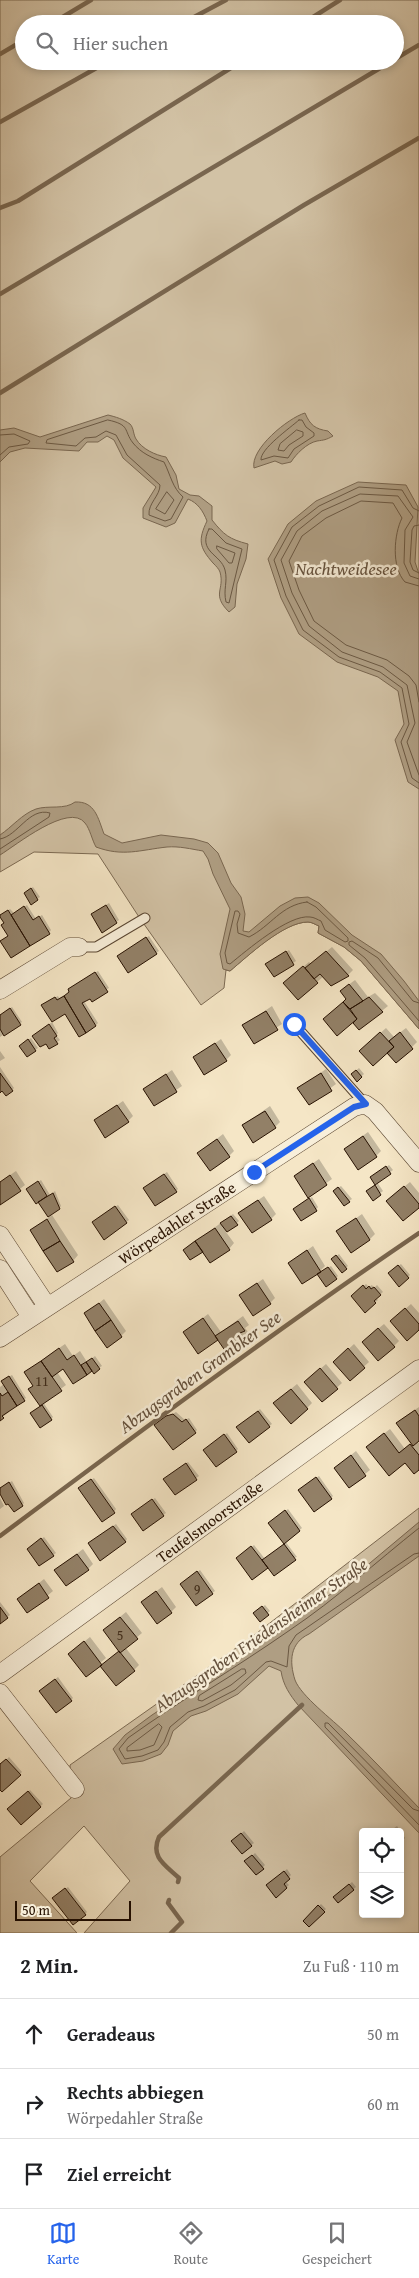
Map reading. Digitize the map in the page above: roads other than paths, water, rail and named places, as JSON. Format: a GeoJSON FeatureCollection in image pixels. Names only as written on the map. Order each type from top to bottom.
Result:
{"type":"FeatureCollection","features":[{"type":"Feature","properties":{"kind":"street"},"geometry":{"type":"LineString","coordinates":[[0,990],[70,947],[80,947]]}},
{"type":"Feature","properties":{"kind":"street"},"geometry":{"type":"LineString","coordinates":[[366,1104],[375,1111],[419,1163]]}},
{"type":"Feature","properties":{"kind":"street","name":"Wörpedahler Straße"},"geometry":{"type":"LineString","coordinates":[[0,1338],[354,1107],[366,1104]]}},
{"type":"Feature","properties":{"kind":"street"},"geometry":{"type":"LineString","coordinates":[[0,1235],[47,1306]]}},
{"type":"Feature","properties":{"kind":"street"},"geometry":{"type":"LineString","coordinates":[[0,1269],[31,1317]]}},
{"type":"Feature","properties":{"kind":"street","name":"Teufelsmoorstraße"},"geometry":{"type":"LineString","coordinates":[[0,1674],[419,1369]]}},
{"type":"Feature","properties":{"kind":"street"},"geometry":{"type":"LineString","coordinates":[[0,1693],[67,1786]]}},
{"type":"Feature","properties":{"kind":"lane"},"geometry":{"type":"LineString","coordinates":[[80,947],[96,947],[145,918]]}},
{"type":"Feature","properties":{"kind":"lane"},"geometry":{"type":"LineString","coordinates":[[294,1024],[366,1104]]}},
{"type":"Feature","properties":{"kind":"water"},"geometry":{"type":"Polygon","coordinates":[[[305,413],[314,426],[328,431],[333,436],[309,444],[291,462],[282,464],[275,461],[254,468],[254,460],[258,452],[272,435],[289,421],[305,413]]]}},
{"type":"Feature","properties":{"kind":"water"},"geometry":{"type":"Polygon","coordinates":[[[108,415],[130,424],[136,439],[145,449],[166,457],[176,475],[179,489],[190,495],[199,496],[212,506],[212,520],[220,529],[227,536],[248,544],[246,559],[237,584],[235,607],[229,612],[221,601],[220,572],[208,557],[201,543],[202,533],[207,521],[202,511],[195,503],[188,499],[175,523],[166,527],[143,518],[143,508],[156,487],[123,458],[114,440],[107,436],[98,442],[87,442],[79,451],[25,448],[10,452],[0,462],[0,430],[14,428],[40,437],[108,415]]]}},
{"type":"Feature","properties":{"kind":"water","name":"Nachtweidesee"},"geometry":{"type":"Polygon","coordinates":[[[358,482],[406,485],[418,507],[415,562],[419,574],[419,789],[408,782],[395,740],[404,724],[398,691],[378,677],[337,662],[299,634],[281,598],[268,559],[288,524],[316,501],[358,482]]]}},
{"type":"Feature","properties":{"kind":"water"},"geometry":{"type":"Polygon","coordinates":[[[75,802],[82,802],[91,807],[104,834],[122,843],[161,835],[194,839],[208,843],[218,853],[231,883],[241,897],[245,914],[243,931],[249,932],[280,906],[295,898],[308,897],[319,903],[352,935],[381,954],[404,981],[419,1001],[419,1029],[361,961],[344,947],[318,933],[319,926],[311,922],[298,923],[288,928],[256,949],[230,971],[223,969],[220,954],[230,909],[203,851],[172,847],[132,852],[106,850],[96,847],[85,823],[77,818],[67,818],[29,835],[0,855],[0,835],[26,814],[36,809],[61,807],[75,802]]]}},
{"type":"Feature","properties":{"kind":"water"},"geometry":{"type":"Polygon","coordinates":[[[419,1522],[419,1556],[298,1642],[293,1653],[292,1666],[295,1680],[304,1693],[419,1808],[419,1833],[298,1705],[287,1690],[281,1671],[269,1666],[238,1694],[206,1711],[191,1716],[173,1731],[168,1745],[161,1754],[143,1761],[122,1764],[113,1749],[125,1735],[152,1715],[288,1626],[352,1578],[419,1522]]]}},
{"type":"Feature","properties":{"kind":"waterway"},"geometry":{"type":"LineString","coordinates":[[66,15],[91,0]]}},
{"type":"Feature","properties":{"kind":"waterway"},"geometry":{"type":"LineString","coordinates":[[198,15],[226,0]]}},
{"type":"Feature","properties":{"kind":"waterway"},"geometry":{"type":"LineString","coordinates":[[316,15],[340,0]]}},
{"type":"Feature","properties":{"kind":"waterway"},"geometry":{"type":"LineString","coordinates":[[0,54],[15,45]]}},
{"type":"Feature","properties":{"kind":"waterway"},"geometry":{"type":"LineString","coordinates":[[404,54],[419,45]]}},
{"type":"Feature","properties":{"kind":"waterway"},"geometry":{"type":"LineString","coordinates":[[0,122],[93,70]]}},
{"type":"Feature","properties":{"kind":"waterway"},"geometry":{"type":"LineString","coordinates":[[0,208],[18,201],[228,70]]}},
{"type":"Feature","properties":{"kind":"waterway"},"geometry":{"type":"LineString","coordinates":[[0,294],[377,70]]}},
{"type":"Feature","properties":{"kind":"waterway"},"geometry":{"type":"LineString","coordinates":[[0,393],[304,205],[419,138]]}},
{"type":"Feature","properties":{"kind":"waterway","name":"Abzugsgraben Grambker See"},"geometry":{"type":"LineString","coordinates":[[0,1536],[260,1344],[419,1233]]}},
{"type":"Feature","properties":{"kind":"waterway"},"geometry":{"type":"LineString","coordinates":[[178,1882],[179,1878],[160,1860],[156,1850],[159,1837],[302,1705]]}},
{"type":"Feature","properties":{"kind":"waterway"},"geometry":{"type":"LineString","coordinates":[[169,1900],[168,1903],[182,1922],[171,1933]]}},
{"type":"Feature","properties":{"kind":"water label","name":"Abzugsgraben Friedensheimer Straße"},"geometry":{"type":"Point","coordinates":[261,1635]}}]}
